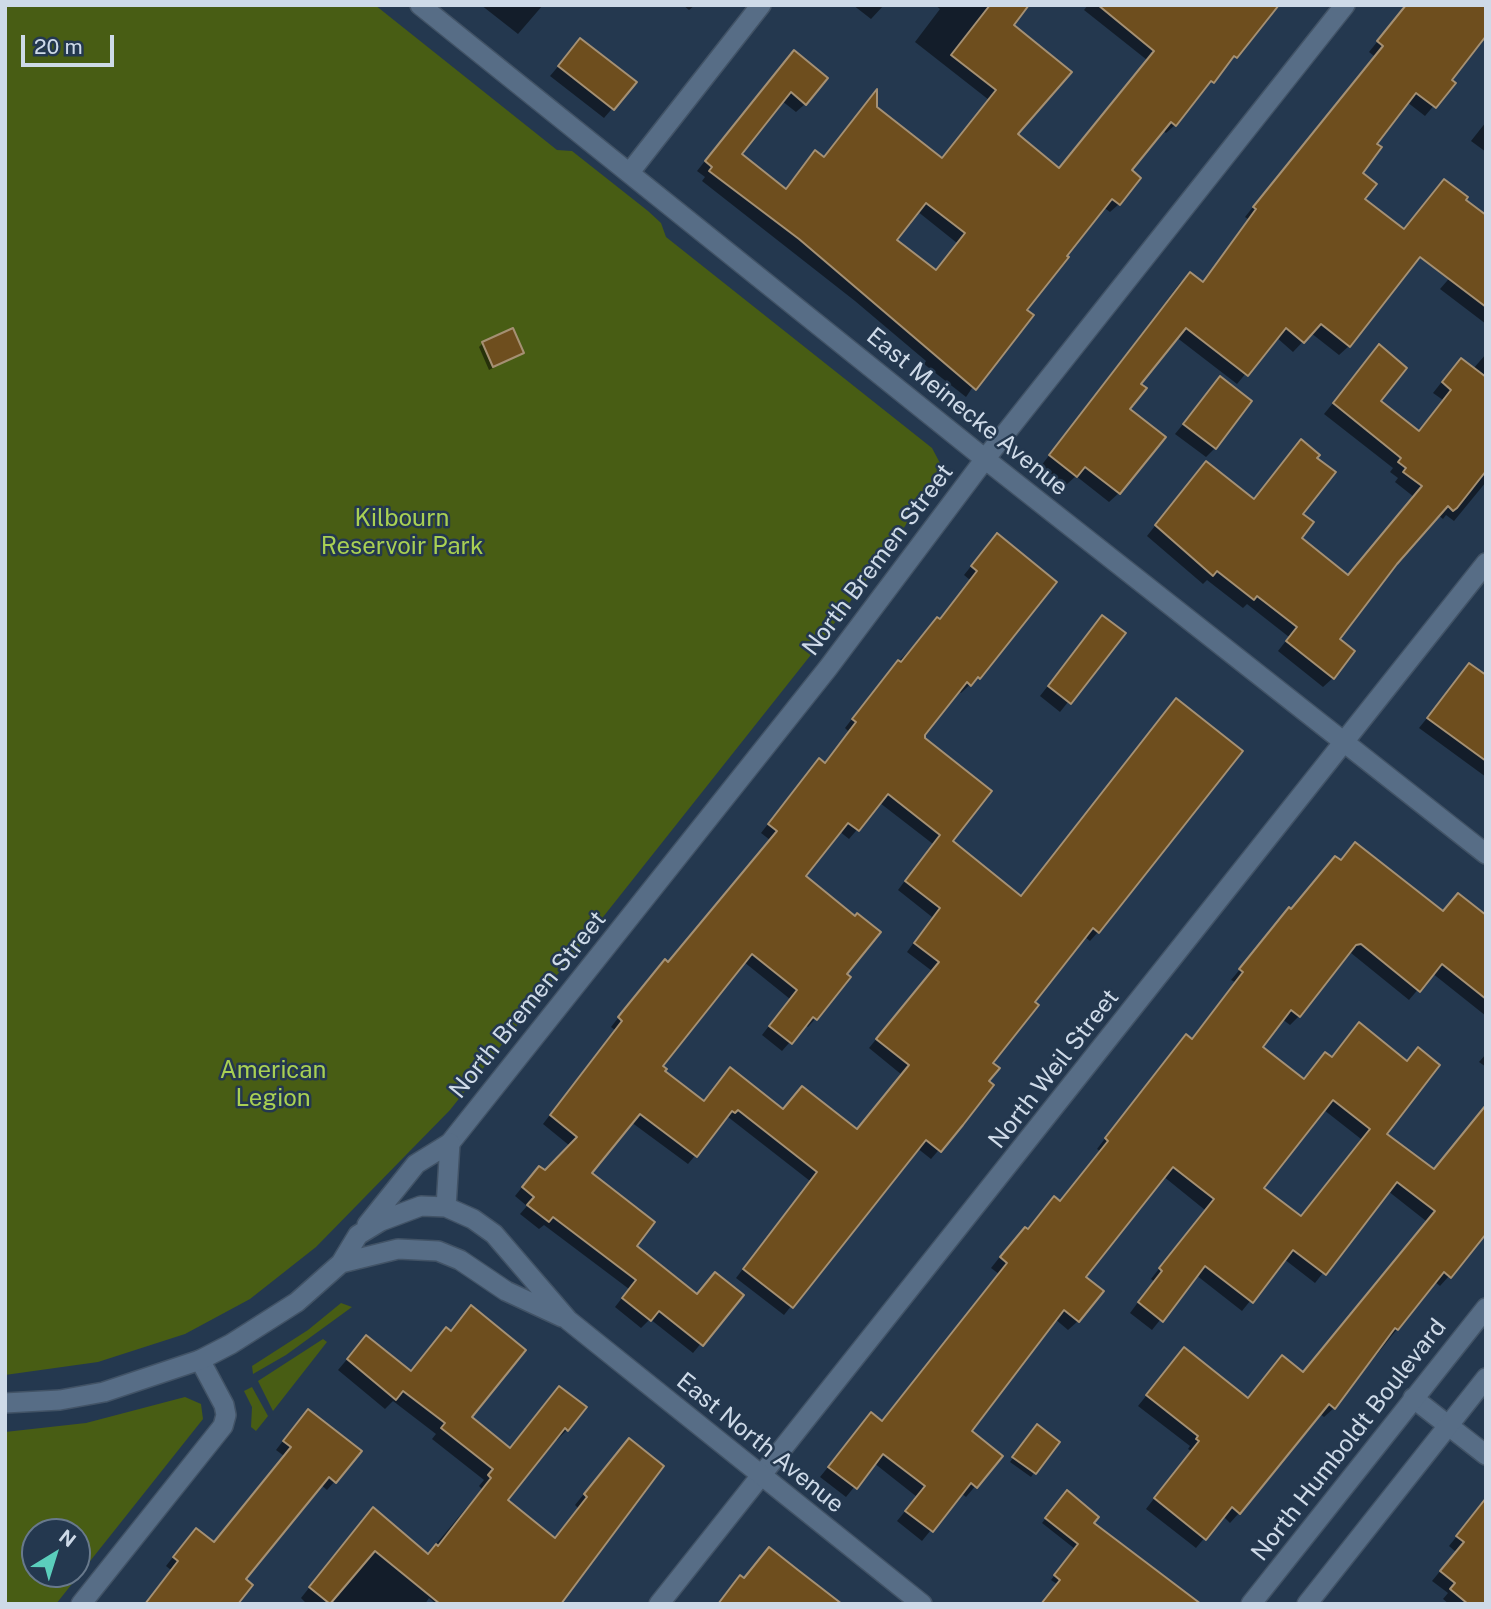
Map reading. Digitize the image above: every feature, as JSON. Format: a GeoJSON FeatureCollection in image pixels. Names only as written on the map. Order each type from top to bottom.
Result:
{"type":"FeatureCollection","features":[{"type":"Feature","properties":{"kind":"street","name":"East Meinecke Avenue"},"geometry":{"type":"LineString","coordinates":[[420,5],[985,459],[1486,854]]}},
{"type":"Feature","properties":{"kind":"street"},"geometry":{"type":"LineString","coordinates":[[630,173],[761,5]]}},
{"type":"Feature","properties":{"kind":"street","name":"North Bremen Street"},"geometry":{"type":"LineString","coordinates":[[358,1235],[416,1164],[450,1143],[828,668],[985,459],[1345,5]]}},
{"type":"Feature","properties":{"kind":"street","name":"North Weil Street"},"geometry":{"type":"LineString","coordinates":[[659,1604],[1486,563]]}},
{"type":"Feature","properties":{"kind":"street"},"geometry":{"type":"LineString","coordinates":[[446,1207],[450,1143]]}},
{"type":"Feature","properties":{"kind":"street","name":"East North Avenue"},"geometry":{"type":"LineString","coordinates":[[5,1403],[60,1400],[104,1392],[200,1360],[280,1314],[341,1263],[358,1235],[396,1214],[421,1206],[446,1207],[473,1219],[494,1234],[568,1320],[922,1604]]}},
{"type":"Feature","properties":{"kind":"street","name":"East North Avenue"},"geometry":{"type":"LineString","coordinates":[[341,1263],[398,1249],[438,1251],[460,1260],[506,1291],[568,1320]]}},
{"type":"Feature","properties":{"kind":"street","name":"North Humboldt Boulevard"},"geometry":{"type":"LineString","coordinates":[[1251,1604],[1486,1308]]}},
{"type":"Feature","properties":{"kind":"street"},"geometry":{"type":"LineString","coordinates":[[81,1604],[223,1426],[226,1415],[224,1405],[200,1360]]}},
{"type":"Feature","properties":{"kind":"street"},"geometry":{"type":"LineString","coordinates":[[1307,1604],[1486,1378]]}},
{"type":"Feature","properties":{"kind":"street"},"geometry":{"type":"LineString","coordinates":[[1413,1398],[1486,1455]]}},
{"type":"Feature","properties":{"kind":"green space","name":"Kilbourn Reservoir Park"},"geometry":{"type":"Polygon","coordinates":[[[5,5],[375,5],[557,150],[572,151],[648,211],[661,223],[666,237],[932,448],[941,470],[898,537],[810,656],[450,1110],[316,1247],[250,1299],[185,1334],[98,1362],[5,1375],[5,5]]]}},
{"type":"Feature","properties":{"kind":"green space"},"geometry":{"type":"Polygon","coordinates":[[[341,1303],[352,1307],[286,1355],[253,1374],[252,1366],[308,1330],[341,1303]]]}},
{"type":"Feature","properties":{"kind":"green space"},"geometry":{"type":"Polygon","coordinates":[[[323,1339],[327,1342],[273,1411],[258,1381],[323,1339]]]}},
{"type":"Feature","properties":{"kind":"green space"},"geometry":{"type":"Polygon","coordinates":[[[252,1387],[268,1416],[256,1431],[251,1427],[252,1407],[244,1391],[252,1387]]]}},
{"type":"Feature","properties":{"kind":"green space"},"geometry":{"type":"Polygon","coordinates":[[[185,1397],[201,1404],[203,1419],[91,1560],[91,1518],[21,1518],[21,1588],[69,1588],[56,1604],[5,1604],[5,1432],[86,1423],[185,1397]]]}},
{"type":"Feature","properties":{"kind":"building"},"geometry":{"type":"Polygon","coordinates":[[[990,5],[1029,5],[1014,25],[1072,72],[1018,134],[1059,168],[1154,51],[1098,5],[1279,5],[1237,58],[1234,56],[1214,83],[1211,81],[1176,126],[1171,122],[1132,170],[1141,178],[1120,205],[1112,199],[1067,256],[1069,257],[1027,310],[1034,315],[976,390],[799,239],[709,171],[712,167],[705,161],[794,50],[828,78],[806,105],[791,92],[742,154],[786,189],[815,150],[824,157],[877,89],[877,107],[942,158],[996,90],[951,55],[990,5]],[[926,203],[897,240],[936,270],[965,233],[926,203]]]}},
{"type":"Feature","properties":{"kind":"building"},"geometry":{"type":"Polygon","coordinates":[[[1406,5],[1486,5],[1486,36],[1452,80],[1456,83],[1436,108],[1416,93],[1377,144],[1382,147],[1363,173],[1377,184],[1365,199],[1404,229],[1444,179],[1468,197],[1466,200],[1486,215],[1486,307],[1420,257],[1350,347],[1321,324],[1304,343],[1286,328],[1248,376],[1186,328],[1141,384],[1147,388],[1130,409],[1166,437],[1120,494],[1085,467],[1077,477],[1049,455],[1190,272],[1203,282],[1256,209],[1253,207],[1383,46],[1377,41],[1406,5]]]}},
{"type":"Feature","properties":{"kind":"building"},"geometry":{"type":"Polygon","coordinates":[[[580,38],[637,82],[614,110],[558,66],[580,38]]]}},
{"type":"Feature","properties":{"kind":"building"},"geometry":{"type":"Polygon","coordinates":[[[513,328],[524,353],[493,367],[482,342],[513,328]]]}},
{"type":"Feature","properties":{"kind":"building"},"geometry":{"type":"Polygon","coordinates":[[[1379,344],[1407,368],[1381,401],[1419,431],[1451,390],[1442,382],[1461,358],[1486,377],[1486,471],[1457,508],[1453,511],[1448,506],[1397,564],[1340,639],[1355,651],[1334,679],[1286,641],[1297,627],[1257,596],[1254,600],[1217,571],[1213,576],[1155,525],[1206,461],[1254,499],[1301,439],[1320,455],[1317,458],[1336,472],[1303,514],[1314,522],[1302,538],[1348,575],[1422,486],[1403,472],[1406,468],[1398,462],[1401,458],[1333,403],[1379,344]]]}},
{"type":"Feature","properties":{"kind":"building"},"geometry":{"type":"Polygon","coordinates":[[[1220,376],[1252,401],[1216,449],[1183,424],[1220,376]]]}},
{"type":"Feature","properties":{"kind":"building"},"geometry":{"type":"Polygon","coordinates":[[[997,533],[1057,582],[980,679],[978,677],[971,686],[967,682],[925,735],[925,738],[992,791],[953,841],[1021,896],[1176,698],[1243,751],[1099,933],[1093,928],[1035,1002],[1039,1005],[993,1063],[1000,1068],[989,1081],[994,1085],[963,1125],[941,1152],[926,1140],[793,1308],[743,1269],[817,1172],[738,1110],[735,1113],[732,1111],[697,1157],[640,1114],[592,1173],[655,1222],[637,1246],[697,1294],[715,1272],[744,1295],[703,1346],[659,1311],[651,1321],[622,1298],[636,1280],[553,1217],[549,1222],[527,1205],[534,1197],[522,1187],[539,1166],[545,1170],[577,1137],[550,1115],[622,1021],[618,1017],[665,959],[668,962],[777,831],[768,824],[819,758],[825,763],[856,722],[852,719],[898,660],[901,662],[937,617],[940,619],[977,571],[971,566],[997,533]],[[888,794],[859,831],[848,823],[806,876],[855,916],[857,913],[881,932],[847,974],[851,977],[817,1020],[813,1017],[792,1044],[769,1026],[797,990],[752,954],[663,1066],[667,1069],[665,1071],[704,1101],[730,1067],[783,1109],[802,1086],[857,1129],[909,1065],[876,1039],[939,962],[914,943],[940,908],[905,881],[940,835],[888,794]]]}},
{"type":"Feature","properties":{"kind":"building"},"geometry":{"type":"Polygon","coordinates":[[[1102,615],[1126,633],[1071,704],[1048,686],[1102,615]]]}},
{"type":"Feature","properties":{"kind":"building"},"geometry":{"type":"Polygon","coordinates":[[[1469,663],[1486,675],[1486,761],[1427,718],[1469,663]]]}},
{"type":"Feature","properties":{"kind":"building"},"geometry":{"type":"Polygon","coordinates":[[[1355,842],[1443,911],[1458,893],[1486,915],[1486,999],[1442,964],[1420,992],[1361,944],[1356,945],[1300,1017],[1291,1010],[1263,1047],[1304,1079],[1325,1052],[1332,1057],[1359,1022],[1407,1061],[1418,1047],[1440,1065],[1387,1134],[1434,1169],[1486,1105],[1486,1234],[1451,1278],[1444,1272],[1398,1330],[1395,1328],[1335,1409],[1329,1404],[1240,1514],[1232,1507],[1206,1540],[1154,1498],[1199,1441],[1196,1439],[1198,1436],[1146,1395],[1184,1347],[1248,1398],[1282,1355],[1303,1372],[1435,1211],[1397,1182],[1326,1275],[1293,1250],[1253,1303],[1205,1266],[1163,1322],[1138,1302],[1162,1271],[1159,1268],[1214,1199],[1173,1167],[1086,1277],[1104,1291],[1079,1322],[1064,1310],[972,1431],[1003,1456],[977,1488],[971,1483],[933,1532],[905,1511],[925,1486],[883,1454],[857,1489],[828,1467],[871,1412],[882,1421],[1007,1263],[1000,1257],[1025,1227],[1028,1229],[1054,1196],[1060,1201],[1108,1141],[1105,1138],[1186,1034],[1192,1039],[1243,972],[1239,969],[1289,907],[1291,909],[1335,856],[1341,860],[1355,842]],[[1333,1100],[1264,1188],[1301,1216],[1370,1129],[1333,1100]]]}},
{"type":"Feature","properties":{"kind":"building"},"geometry":{"type":"Polygon","coordinates":[[[471,1305],[526,1350],[472,1417],[510,1448],[559,1386],[587,1407],[568,1431],[565,1428],[508,1500],[555,1538],[587,1497],[584,1494],[629,1438],[664,1466],[561,1604],[440,1604],[375,1551],[330,1604],[309,1587],[373,1507],[428,1554],[436,1544],[438,1546],[491,1478],[488,1475],[493,1469],[441,1428],[445,1423],[403,1391],[396,1400],[347,1359],[366,1335],[411,1371],[446,1327],[451,1331],[471,1305]]]}},
{"type":"Feature","properties":{"kind":"building"},"geometry":{"type":"Polygon","coordinates":[[[308,1409],[362,1451],[336,1483],[329,1477],[246,1579],[253,1585],[238,1604],[145,1604],[178,1561],[173,1557],[196,1528],[214,1542],[291,1447],[283,1441],[308,1409]]]}},
{"type":"Feature","properties":{"kind":"building"},"geometry":{"type":"Polygon","coordinates":[[[1037,1424],[1060,1442],[1036,1474],[1012,1457],[1037,1424]]]}},
{"type":"Feature","properties":{"kind":"building"},"geometry":{"type":"Polygon","coordinates":[[[1067,1490],[1099,1517],[1094,1523],[1201,1604],[1041,1604],[1060,1580],[1054,1575],[1078,1544],[1045,1518],[1067,1490]]]}},
{"type":"Feature","properties":{"kind":"building"},"geometry":{"type":"Polygon","coordinates":[[[1486,1498],[1486,1604],[1468,1604],[1450,1589],[1455,1583],[1440,1571],[1464,1542],[1456,1536],[1486,1498]]]}},
{"type":"Feature","properties":{"kind":"building"},"geometry":{"type":"Polygon","coordinates":[[[769,1547],[842,1604],[718,1604],[740,1575],[744,1578],[769,1547]]]}},
{"type":"Feature","properties":{"kind":"park label","name":"American Legion"},"geometry":{"type":"Point","coordinates":[273,1085]}}]}
